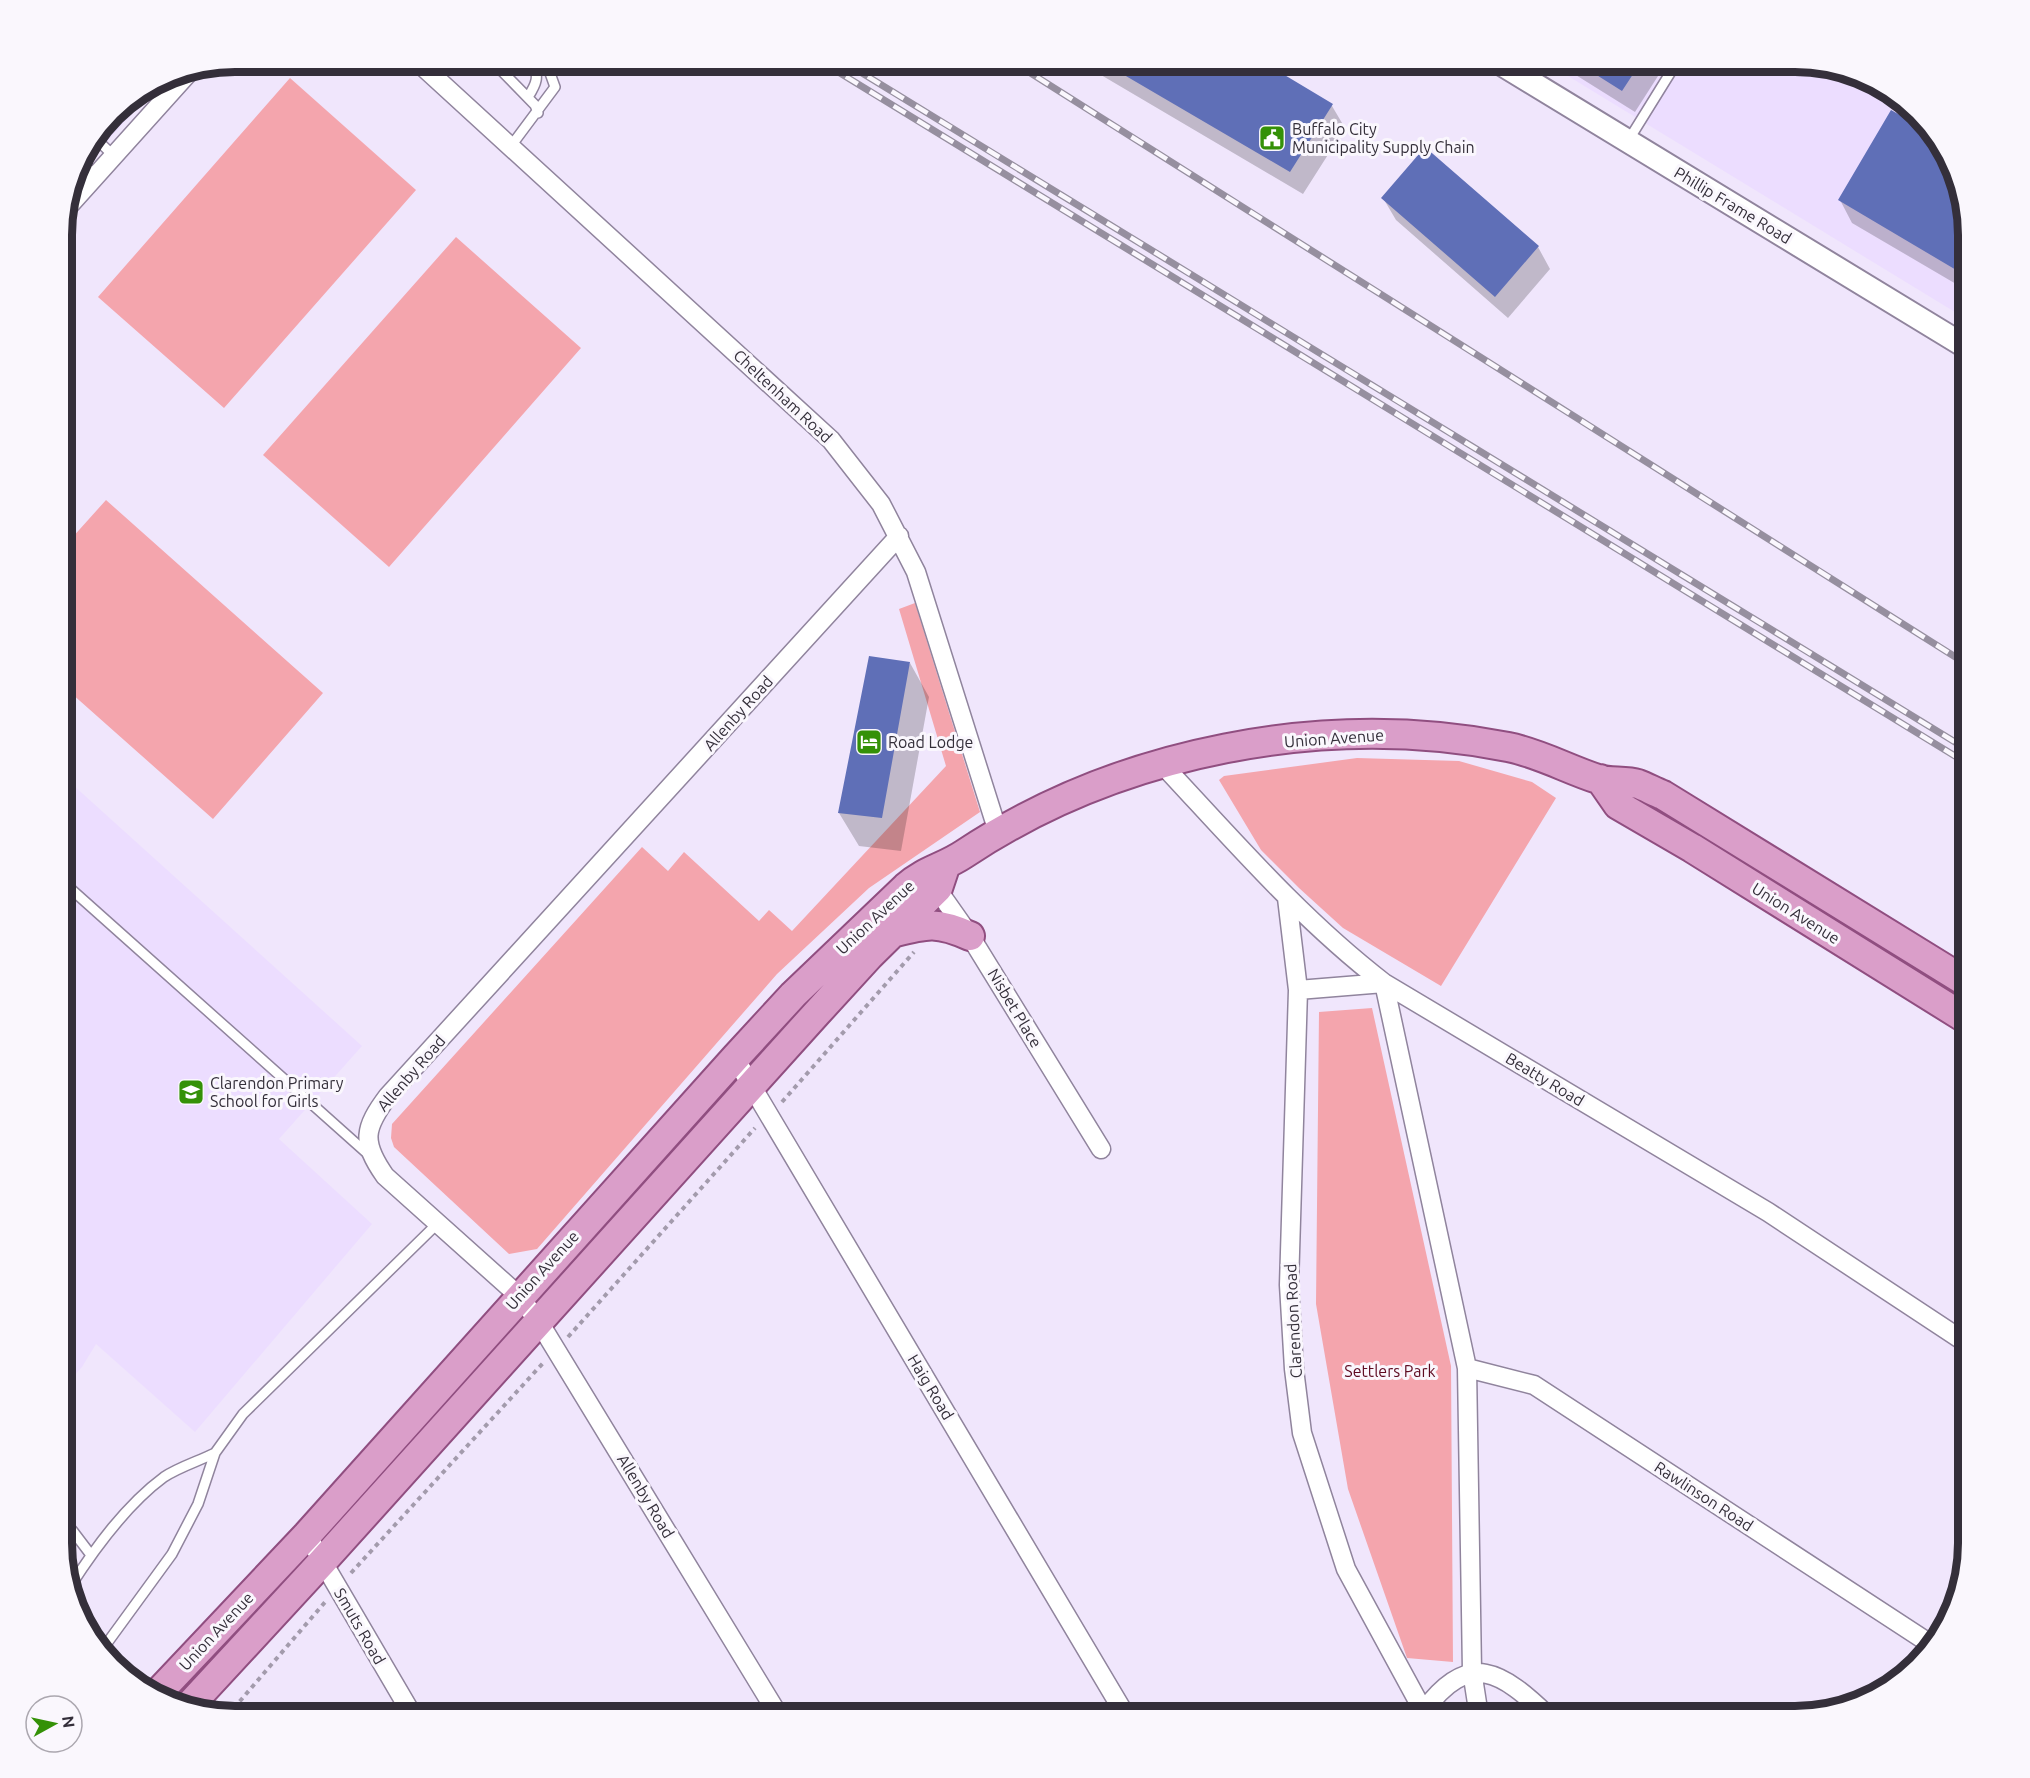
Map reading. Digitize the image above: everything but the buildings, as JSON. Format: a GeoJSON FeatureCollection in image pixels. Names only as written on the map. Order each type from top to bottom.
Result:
{"type":"FeatureCollection","features":[{"type":"Feature","properties":{"kind":"main road","name":"Union Avenue"},"geometry":{"type":"LineString","coordinates":[[162,1688],[307,1535],[519,1296],[794,995],[935,876],[998,832],[1114,779],[1162,764],[1270,742],[1348,734],[1447,738],[1509,747],[1553,760],[1600,779],[1637,784],[1663,795],[1958,977]]}},
{"type":"Feature","properties":{"kind":"main road","name":"Union Avenue"},"geometry":{"type":"LineString","coordinates":[[1600,779],[1618,805],[1958,1014]]}},
{"type":"Feature","properties":{"kind":"main road","name":"Union Avenue"},"geometry":{"type":"LineString","coordinates":[[194,1700],[892,933],[935,876]]}},
{"type":"Feature","properties":{"kind":"main road"},"geometry":{"type":"LineString","coordinates":[[892,933],[932,925],[945,925],[970,936]]}},
{"type":"Feature","properties":{"kind":"street","name":"Cheltenham Road"},"geometry":{"type":"LineString","coordinates":[[429,72],[831,440],[861,475],[899,536],[916,572],[998,832]]}},
{"type":"Feature","properties":{"kind":"street","name":"Phillip Frame Road"},"geometry":{"type":"LineString","coordinates":[[1514,72],[1958,342]]}},
{"type":"Feature","properties":{"kind":"street"},"geometry":{"type":"LineString","coordinates":[[77,197],[180,82]]}},
{"type":"Feature","properties":{"kind":"street","name":"Allenby Road"},"geometry":{"type":"LineString","coordinates":[[773,1706],[539,1322],[519,1296],[385,1176],[371,1157],[370,1120],[388,1096],[899,536]]}},
{"type":"Feature","properties":{"kind":"street","name":"Beatty Road"},"geometry":{"type":"LineString","coordinates":[[1162,764],[1287,898],[1353,960],[1384,983],[1768,1212],[1958,1337]]}},
{"type":"Feature","properties":{"kind":"street","name":"Nisbet Place"},"geometry":{"type":"LineString","coordinates":[[935,876],[1101,1149]]}},
{"type":"Feature","properties":{"kind":"street","name":"Clarendon Road"},"geometry":{"type":"LineString","coordinates":[[1287,898],[1298,990],[1289,1285],[1294,1369],[1302,1433],[1346,1569],[1421,1706]]}},
{"type":"Feature","properties":{"kind":"street"},"geometry":{"type":"LineString","coordinates":[[1298,990],[1384,983],[1467,1368],[1472,1671],[1477,1706]]}},
{"type":"Feature","properties":{"kind":"street","name":"Haig Road"},"geometry":{"type":"LineString","coordinates":[[735,1058],[753,1084],[1120,1706]]}},
{"type":"Feature","properties":{"kind":"street","name":"Rawlinson Road"},"geometry":{"type":"LineString","coordinates":[[1467,1368],[1534,1385],[1925,1640]]}},
{"type":"Feature","properties":{"kind":"street","name":"Smuts Road"},"geometry":{"type":"LineString","coordinates":[[307,1535],[407,1706]]}},
{"type":"Feature","properties":{"kind":"street"},"geometry":{"type":"LineString","coordinates":[[1431,1706],[1451,1681],[1472,1671],[1502,1678],[1537,1706]]}},
{"type":"Feature","properties":{"kind":"lane"},"geometry":{"type":"LineString","coordinates":[[503,72],[535,105],[538,113]]}},
{"type":"Feature","properties":{"kind":"lane"},"geometry":{"type":"LineString","coordinates":[[528,97],[537,82],[537,72]]}},
{"type":"Feature","properties":{"kind":"lane"},"geometry":{"type":"LineString","coordinates":[[511,146],[538,113],[555,87],[550,72]]}},
{"type":"Feature","properties":{"kind":"lane"},"geometry":{"type":"LineString","coordinates":[[1628,141],[1671,72]]}},
{"type":"Feature","properties":{"kind":"lane"},"geometry":{"type":"LineString","coordinates":[[101,144],[114,156]]}},
{"type":"Feature","properties":{"kind":"lane"},"geometry":{"type":"LineString","coordinates":[[87,167],[96,176]]}},
{"type":"Feature","properties":{"kind":"lane"},"geometry":{"type":"LineString","coordinates":[[72,890],[371,1157]]}},
{"type":"Feature","properties":{"kind":"lane"},"geometry":{"type":"LineString","coordinates":[[107,1643],[172,1554],[198,1504],[215,1453],[243,1414],[438,1223]]}},
{"type":"Feature","properties":{"kind":"lane"},"geometry":{"type":"LineString","coordinates":[[76,1578],[91,1555],[138,1500],[166,1476],[215,1453]]}},
{"type":"Feature","properties":{"kind":"lane"},"geometry":{"type":"LineString","coordinates":[[72,1530],[91,1555]]}},
{"type":"Feature","properties":{"kind":"path"},"geometry":{"type":"LineString","coordinates":[[236,1706],[337,1588],[524,1382],[557,1351],[671,1220],[800,1083],[918,947]]}},
{"type":"Feature","properties":{"kind":"shaded area"},"geometry":{"type":"Polygon","coordinates":[[[1561,72],[1816,73],[1857,84],[1876,94],[1910,120],[1930,145],[1946,173],[1958,225],[1958,314],[1561,72]]]}},
{"type":"Feature","properties":{"kind":"shaded area"},"geometry":{"type":"Polygon","coordinates":[[[143,102],[91,159],[120,120],[143,102]]]}},
{"type":"Feature","properties":{"kind":"shaded area","name":"Clarendon Primary School for Girls"},"geometry":{"type":"Polygon","coordinates":[[[72,784],[362,1046],[279,1139],[372,1224],[195,1432],[96,1344],[82,1367],[72,1378],[72,784]]]}},
{"type":"Feature","properties":{"kind":"green space"},"geometry":{"type":"Polygon","coordinates":[[[290,78],[416,190],[224,408],[98,297],[290,78]]]}},
{"type":"Feature","properties":{"kind":"green space"},"geometry":{"type":"Polygon","coordinates":[[[456,237],[581,348],[389,567],[263,455],[456,237]]]}},
{"type":"Feature","properties":{"kind":"green space"},"geometry":{"type":"Polygon","coordinates":[[[106,500],[323,693],[213,819],[72,694],[72,538],[106,500]]]}},
{"type":"Feature","properties":{"kind":"green space"},"geometry":{"type":"Polygon","coordinates":[[[915,603],[980,812],[869,888],[777,974],[537,1249],[509,1254],[394,1147],[391,1138],[392,1124],[642,847],[668,871],[684,852],[759,921],[769,910],[792,931],[946,766],[899,609],[915,603]]]}},
{"type":"Feature","properties":{"kind":"green space"},"geometry":{"type":"Polygon","coordinates":[[[1357,758],[1459,761],[1532,782],[1556,798],[1441,986],[1343,928],[1299,888],[1261,850],[1219,780],[1224,776],[1357,758]]]}},
{"type":"Feature","properties":{"kind":"green space","name":"Settlers Park"},"geometry":{"type":"Polygon","coordinates":[[[1372,1008],[1451,1366],[1453,1662],[1407,1658],[1348,1489],[1316,1304],[1319,1012],[1372,1008]]]}},
{"type":"Feature","properties":{"kind":"railway"},"geometry":{"type":"LineString","coordinates":[[838,72],[1958,758]]}},
{"type":"Feature","properties":{"kind":"railway"},"geometry":{"type":"LineString","coordinates":[[860,72],[1958,744]]}},
{"type":"Feature","properties":{"kind":"railway"},"geometry":{"type":"LineString","coordinates":[[1029,72],[1958,659]]}},
{"type":"Feature","properties":{"kind":"place","name":"Buffalo City Municipality Supply Chain"},"geometry":{"type":"Point","coordinates":[1272,138]}},
{"type":"Feature","properties":{"kind":"place","name":"Road Lodge"},"geometry":{"type":"Point","coordinates":[869,742]}},
{"type":"Feature","properties":{"kind":"place","name":"Clarendon Primary School for Girls"},"geometry":{"type":"Point","coordinates":[191,1092]}}]}
